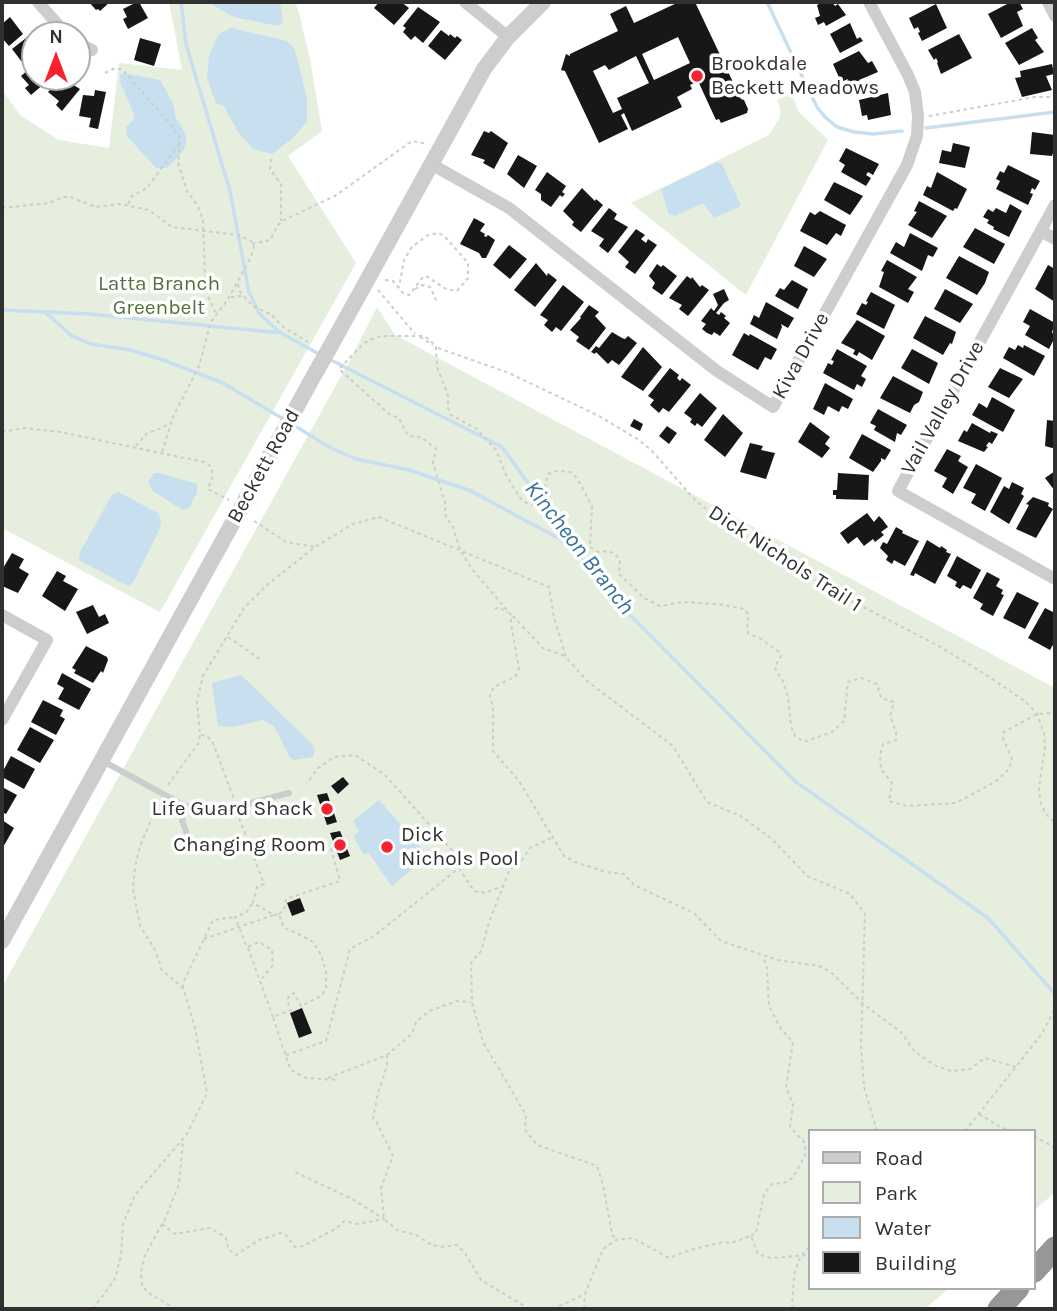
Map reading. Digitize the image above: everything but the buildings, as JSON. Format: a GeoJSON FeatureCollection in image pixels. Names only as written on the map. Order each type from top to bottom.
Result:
{"type":"FeatureCollection","features":[{"type":"Feature","properties":{"kind":"highway"},"geometry":{"type":"LineString","coordinates":[[1036,1269],[1055,1248]]}},
{"type":"Feature","properties":{"kind":"highway"},"geometry":{"type":"LineString","coordinates":[[999,1309],[1016,1290]]}},
{"type":"Feature","properties":{"kind":"street"},"geometry":{"type":"LineString","coordinates":[[38,2],[54,21]]}},
{"type":"Feature","properties":{"kind":"street"},"geometry":{"type":"LineString","coordinates":[[465,2],[508,37]]}},
{"type":"Feature","properties":{"kind":"street","name":"Beckett Road"},"geometry":{"type":"LineString","coordinates":[[2,941],[484,69],[508,37],[542,2]]}},
{"type":"Feature","properties":{"kind":"street","name":"Kiva Drive"},"geometry":{"type":"LineString","coordinates":[[431,164],[509,208],[717,371],[773,407],[907,165],[917,136],[915,92],[869,2]]}},
{"type":"Feature","properties":{"kind":"street"},"geometry":{"type":"LineString","coordinates":[[1048,2],[1055,16]]}},
{"type":"Feature","properties":{"kind":"street","name":"Vail Valley Drive"},"geometry":{"type":"LineString","coordinates":[[1055,205],[898,491],[1055,579]]}},
{"type":"Feature","properties":{"kind":"street"},"geometry":{"type":"LineString","coordinates":[[1041,231],[1055,239]]}},
{"type":"Feature","properties":{"kind":"street"},"geometry":{"type":"LineString","coordinates":[[2,615],[47,640],[2,720]]}},
{"type":"Feature","properties":{"kind":"lane"},"geometry":{"type":"LineString","coordinates":[[101,760],[185,806],[236,807],[289,793]]}},
{"type":"Feature","properties":{"kind":"lane"},"geometry":{"type":"LineString","coordinates":[[185,806],[182,821],[188,836]]}},
{"type":"Feature","properties":{"kind":"path"},"geometry":{"type":"LineString","coordinates":[[105,73],[122,69],[173,127],[180,139],[180,170],[187,191],[198,206],[204,230],[205,278],[209,299],[216,314]]}},
{"type":"Feature","properties":{"kind":"path"},"geometry":{"type":"LineString","coordinates":[[918,118],[1035,97],[1055,97]]}},
{"type":"Feature","properties":{"kind":"path"},"geometry":{"type":"LineString","coordinates":[[252,244],[270,240],[281,223],[335,197],[409,143],[413,141],[428,144]]}},
{"type":"Feature","properties":{"kind":"path"},"geometry":{"type":"LineString","coordinates":[[128,205],[132,196],[147,188],[180,143]]}},
{"type":"Feature","properties":{"kind":"path"},"geometry":{"type":"LineString","coordinates":[[271,159],[270,169],[281,184],[281,223]]}},
{"type":"Feature","properties":{"kind":"path"},"geometry":{"type":"LineString","coordinates":[[2,208],[49,203],[63,197],[96,207],[110,204],[128,205],[149,210],[172,227],[244,236],[254,247],[228,299],[211,322],[199,366],[172,421],[162,452]]}},
{"type":"Feature","properties":{"kind":"path"},"geometry":{"type":"LineString","coordinates":[[399,287],[404,260],[412,247],[428,235],[439,233],[465,257],[470,269],[468,278],[462,287],[453,291],[439,286],[426,276],[417,281],[414,290]]}},
{"type":"Feature","properties":{"kind":"path"},"geometry":{"type":"LineString","coordinates":[[385,280],[393,281],[403,293],[409,295],[422,285],[430,287],[436,300]]}},
{"type":"Feature","properties":{"kind":"path"},"geometry":{"type":"LineString","coordinates":[[237,283],[243,296],[253,306],[272,315],[283,327],[308,342]]}},
{"type":"Feature","properties":{"kind":"path","name":"Dick Nichols Trail 1"},"geometry":{"type":"LineString","coordinates":[[377,290],[417,336],[436,347],[509,373],[599,416],[639,440],[696,500],[729,527],[850,601],[937,645],[1026,702],[1037,714]]}},
{"type":"Feature","properties":{"kind":"path"},"geometry":{"type":"LineString","coordinates":[[228,299],[243,296]]}},
{"type":"Feature","properties":{"kind":"path"},"geometry":{"type":"LineString","coordinates":[[417,336],[381,335],[369,340],[339,369],[389,414],[399,418],[408,436],[422,437],[436,449],[433,463],[446,506],[444,513],[453,527],[460,550],[472,569],[543,648],[566,657]]}},
{"type":"Feature","properties":{"kind":"path"},"geometry":{"type":"LineString","coordinates":[[436,347],[437,367],[448,395],[451,415],[477,429],[496,450],[506,475],[520,498],[528,504],[540,506],[548,474],[557,471],[570,472],[577,478],[592,506],[590,547],[597,552],[608,551],[615,554],[620,560],[619,574],[644,598],[660,606],[682,602],[744,609],[749,616],[748,633],[778,651],[780,656],[775,666],[788,697],[791,726],[795,736],[804,742],[832,732],[844,722],[848,682],[861,678],[877,684],[881,698],[894,702],[890,716],[896,740],[883,744],[880,755],[881,769],[892,783],[889,801],[907,806],[956,803],[995,782],[1009,769],[1013,759],[1003,738],[1004,732],[1037,714],[1055,713]]}},
{"type":"Feature","properties":{"kind":"path"},"geometry":{"type":"LineString","coordinates":[[135,446],[147,433],[172,421]]}},
{"type":"Feature","properties":{"kind":"path"},"geometry":{"type":"LineString","coordinates":[[2,432],[23,428],[90,437],[208,464],[213,475],[208,489],[230,501]]}},
{"type":"Feature","properties":{"kind":"path"},"geometry":{"type":"LineString","coordinates":[[168,786],[194,752],[200,735],[197,701],[203,676],[254,596],[316,547],[353,524],[379,517],[549,587],[554,618],[566,657],[587,681],[673,746],[707,802],[741,816],[773,840],[807,876],[849,894],[865,914],[861,1046],[864,1087],[876,1129]]}},
{"type":"Feature","properties":{"kind":"path"},"geometry":{"type":"LineString","coordinates":[[254,521],[286,542],[316,547]]}},
{"type":"Feature","properties":{"kind":"path"},"geometry":{"type":"LineString","coordinates":[[495,608],[499,607],[511,615]]}},
{"type":"Feature","properties":{"kind":"path"},"geometry":{"type":"LineString","coordinates":[[511,615],[510,624],[519,668],[516,676],[494,687],[490,695],[493,708],[493,751],[519,780],[564,856],[606,872],[624,874],[634,885],[694,913],[722,941],[778,960],[819,966],[831,972],[863,1004],[901,1032],[914,1051],[934,1065],[951,1071],[970,1069],[985,1058],[1016,1067]]}},
{"type":"Feature","properties":{"kind":"path"},"geometry":{"type":"LineString","coordinates":[[228,637],[261,660]]}},
{"type":"Feature","properties":{"kind":"path"},"geometry":{"type":"LineString","coordinates":[[1037,714],[1044,733],[1045,747],[1039,788],[1040,801],[1045,813],[1055,823]]}},
{"type":"Feature","properties":{"kind":"path"},"geometry":{"type":"LineString","coordinates":[[93,1309],[115,1279],[121,1255],[122,1224],[135,1195],[183,1139],[207,1093],[195,1028],[183,988],[184,981],[213,920],[246,913],[253,903],[257,887],[264,884],[213,743],[207,736],[200,735]]}},
{"type":"Feature","properties":{"kind":"path"},"geometry":{"type":"LineString","coordinates":[[307,783],[318,768],[334,757],[355,755],[385,775],[460,859],[459,868],[474,891],[485,893],[503,886]]}},
{"type":"Feature","properties":{"kind":"path"},"geometry":{"type":"LineString","coordinates":[[161,799],[140,846],[133,890],[140,926],[155,950],[162,970],[183,988]]}},
{"type":"Feature","properties":{"kind":"path"},"geometry":{"type":"LineString","coordinates":[[552,837],[530,848],[518,866],[510,869],[488,922],[481,951],[471,963],[472,1002],[483,1042],[526,1115],[525,1129],[537,1145],[597,1166],[612,1234],[616,1240]]}},
{"type":"Feature","properties":{"kind":"path"},"geometry":{"type":"LineString","coordinates":[[204,939],[279,914],[284,910],[286,899],[340,881],[330,845]]}},
{"type":"Feature","properties":{"kind":"path"},"geometry":{"type":"LineString","coordinates":[[286,1055],[326,1041],[350,949],[374,936],[459,868]]}},
{"type":"Feature","properties":{"kind":"path"},"geometry":{"type":"LineString","coordinates":[[253,903],[274,915]]}},
{"type":"Feature","properties":{"kind":"path"},"geometry":{"type":"LineString","coordinates":[[273,1017],[291,1010],[287,1000],[290,995],[294,993],[301,1006],[321,996],[326,989],[326,971],[313,942],[284,928],[279,914]]}},
{"type":"Feature","properties":{"kind":"path"},"geometry":{"type":"LineString","coordinates":[[235,917],[291,1070],[306,1078],[338,1080]]}},
{"type":"Feature","properties":{"kind":"path"},"geometry":{"type":"LineString","coordinates":[[247,947],[259,942],[272,950],[273,965],[260,981]]}},
{"type":"Feature","properties":{"kind":"path"},"geometry":{"type":"LineString","coordinates":[[583,1309],[585,1294],[603,1249],[616,1240],[633,1238],[670,1258],[690,1250],[723,1242],[731,1243],[751,1236],[756,1233],[764,1194],[772,1184],[784,1183],[793,1178],[806,1153],[804,1142],[790,1127],[793,1104],[786,1088],[793,1042],[780,1029],[769,1006],[767,968],[763,955]]}},
{"type":"Feature","properties":{"kind":"path"},"geometry":{"type":"LineString","coordinates":[[327,1079],[387,1055],[412,1034],[416,1022],[429,1011],[457,1001],[472,1002]]}},
{"type":"Feature","properties":{"kind":"path"},"geometry":{"type":"LineString","coordinates":[[967,1129],[1041,1035],[1055,1009]]}},
{"type":"Feature","properties":{"kind":"path"},"geometry":{"type":"LineString","coordinates":[[384,1219],[381,1188],[393,1156],[373,1119],[387,1066],[387,1055]]}},
{"type":"Feature","properties":{"kind":"path"},"geometry":{"type":"LineString","coordinates":[[979,1114],[1008,1129]]}},
{"type":"Feature","properties":{"kind":"path"},"geometry":{"type":"LineString","coordinates":[[1036,1137],[1055,1148]]}},
{"type":"Feature","properties":{"kind":"path"},"geometry":{"type":"LineString","coordinates":[[176,1309],[149,1294],[142,1286],[141,1271],[145,1255],[179,1184],[183,1139]]}},
{"type":"Feature","properties":{"kind":"path"},"geometry":{"type":"LineString","coordinates":[[293,1171],[354,1200],[397,1230],[416,1235],[432,1245],[457,1245],[481,1280],[529,1309]]}},
{"type":"Feature","properties":{"kind":"path"},"geometry":{"type":"LineString","coordinates":[[162,1224],[175,1234],[210,1228],[228,1240],[228,1249],[236,1255],[259,1240],[281,1233],[295,1247],[303,1246],[344,1221],[357,1224],[384,1219]]}},
{"type":"Feature","properties":{"kind":"path"},"geometry":{"type":"LineString","coordinates":[[751,1236],[758,1255],[770,1258],[808,1255]]}},
{"type":"Feature","properties":{"kind":"path"},"geometry":{"type":"LineString","coordinates":[[792,1309],[794,1275],[800,1257],[808,1248]]}},
{"type":"Feature","properties":{"kind":"path"},"geometry":{"type":"LineString","coordinates":[[553,1309],[585,1294]]}},
{"type":"Feature","properties":{"kind":"green space","name":"Latta Branch Greenbelt"},"geometry":{"type":"Polygon","coordinates":[[[169,2],[294,2],[310,59],[322,131],[288,156],[356,263],[160,612],[2,528],[2,90],[20,115],[59,140],[109,148],[119,63],[182,70],[169,2]]]}},
{"type":"Feature","properties":{"kind":"green space"},"geometry":{"type":"Polygon","coordinates":[[[791,93],[799,112],[828,140],[746,295],[631,203],[769,135],[780,117],[777,100],[791,93]]]}},
{"type":"Feature","properties":{"kind":"green space"},"geometry":{"type":"Polygon","coordinates":[[[377,307],[395,335],[1055,688],[1055,1192],[1036,1209],[1036,1129],[808,1129],[808,1290],[947,1290],[925,1309],[2,1309],[2,987],[377,307]]]}},
{"type":"Feature","properties":{"kind":"water"},"geometry":{"type":"Polygon","coordinates":[[[211,2],[280,2],[283,22],[278,26],[234,17],[211,2]]]}},
{"type":"Feature","properties":{"kind":"water"},"geometry":{"type":"Polygon","coordinates":[[[231,28],[287,41],[294,48],[297,57],[307,99],[307,122],[293,138],[272,154],[253,149],[238,132],[224,106],[216,103],[207,78],[209,56],[219,34],[231,28]]]}},
{"type":"Feature","properties":{"kind":"water"},"geometry":{"type":"Polygon","coordinates":[[[123,73],[160,80],[173,103],[176,118],[186,135],[186,144],[167,168],[156,168],[127,136],[126,127],[133,120],[134,114],[120,82],[120,75],[123,73]]]}},
{"type":"Feature","properties":{"kind":"water"},"geometry":{"type":"Polygon","coordinates":[[[717,162],[722,164],[741,206],[714,218],[703,203],[675,216],[669,214],[661,189],[717,162]]]}},
{"type":"Feature","properties":{"kind":"water"},"geometry":{"type":"Polygon","coordinates":[[[154,473],[197,484],[197,493],[189,508],[183,510],[153,491],[148,482],[154,473]]]}},
{"type":"Feature","properties":{"kind":"water"},"geometry":{"type":"Polygon","coordinates":[[[118,492],[158,513],[161,520],[160,528],[133,583],[128,586],[79,560],[80,552],[112,495],[118,492]]]}},
{"type":"Feature","properties":{"kind":"water"},"geometry":{"type":"Polygon","coordinates":[[[241,675],[312,744],[315,751],[313,757],[294,760],[290,758],[274,726],[263,720],[234,727],[218,726],[212,683],[241,675]]]}},
{"type":"Feature","properties":{"kind":"water"},"geometry":{"type":"Polygon","coordinates":[[[379,800],[428,856],[392,886],[368,852],[364,855],[353,836],[359,832],[353,821],[379,800]]]}},
{"type":"Feature","properties":{"kind":"waterway"},"geometry":{"type":"LineString","coordinates":[[181,2],[186,44],[230,191],[249,292],[259,313],[280,333]]}},
{"type":"Feature","properties":{"kind":"waterway"},"geometry":{"type":"LineString","coordinates":[[767,2],[817,107],[825,117],[837,127],[854,132],[873,134],[902,131]]}},
{"type":"Feature","properties":{"kind":"waterway"},"geometry":{"type":"LineString","coordinates":[[926,128],[1055,112]]}},
{"type":"Feature","properties":{"kind":"waterway","name":"Kincheon Branch"},"geometry":{"type":"LineString","coordinates":[[2,310],[90,314],[281,333],[319,354]]}},
{"type":"Feature","properties":{"kind":"waterway"},"geometry":{"type":"LineString","coordinates":[[46,313],[72,336],[91,344],[131,350],[221,382],[285,420]]}},
{"type":"Feature","properties":{"kind":"waterway","name":"Kincheon Branch"},"geometry":{"type":"LineString","coordinates":[[329,359],[502,447],[607,592],[796,782],[988,918],[1055,994]]}},
{"type":"Feature","properties":{"kind":"waterway"},"geometry":{"type":"LineString","coordinates":[[292,424],[329,447],[356,459],[409,470],[471,491],[571,545]]}},
{"type":"Feature","properties":{"kind":"place","name":"Brookdale Beckett Meadows"},"geometry":{"type":"Point","coordinates":[697,76]}},
{"type":"Feature","properties":{"kind":"place","name":"Life Guard Shack"},"geometry":{"type":"Point","coordinates":[327,809]}},
{"type":"Feature","properties":{"kind":"place","name":"Changing Room"},"geometry":{"type":"Point","coordinates":[340,845]}},
{"type":"Feature","properties":{"kind":"place","name":"Dick Nichols Pool"},"geometry":{"type":"Point","coordinates":[387,847]}}]}
